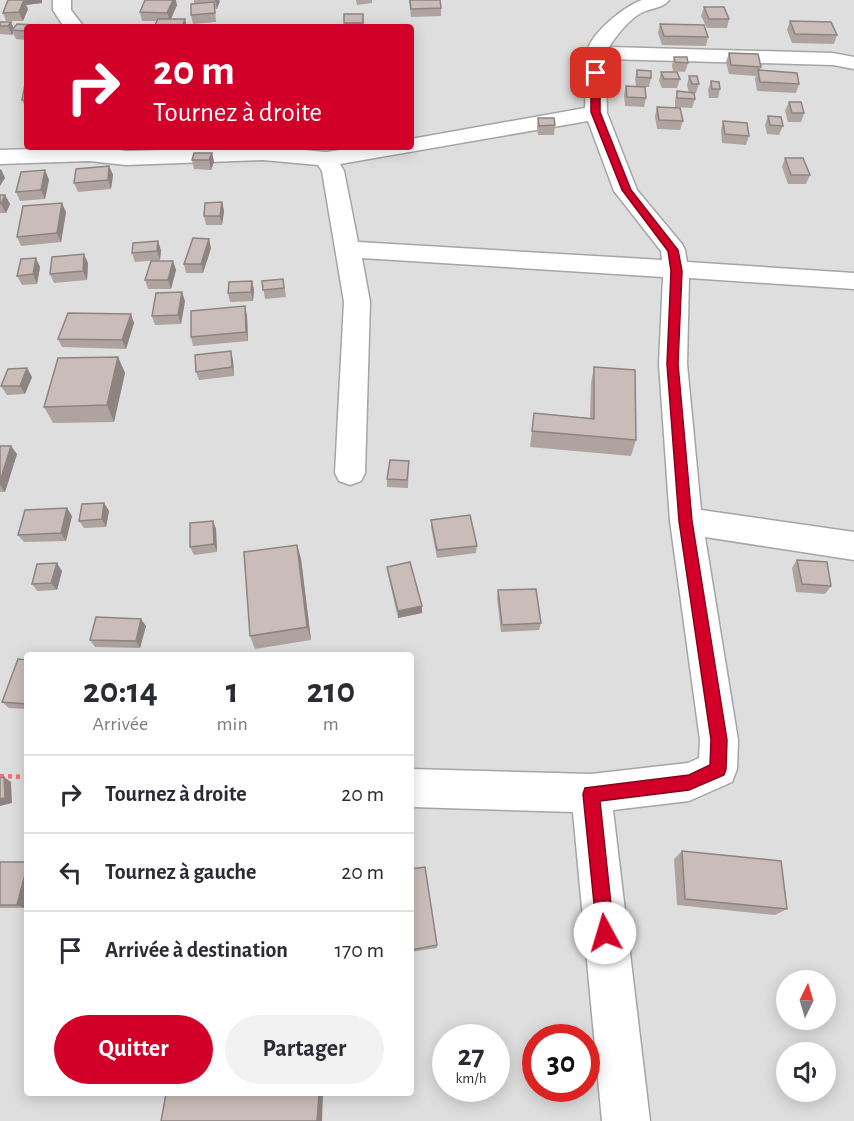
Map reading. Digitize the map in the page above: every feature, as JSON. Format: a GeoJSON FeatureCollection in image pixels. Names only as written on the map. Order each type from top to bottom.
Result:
{"type":"FeatureCollection","features":[{"type":"Feature","properties":{"kind":"street"},"geometry":{"type":"LineString","coordinates":[[62,0],[62,10],[72,24]]}},
{"type":"Feature","properties":{"kind":"street"},"geometry":{"type":"LineString","coordinates":[[414,788],[591,794],[689,782],[718,769],[719,740],[686,521],[673,364],[676,271],[673,250],[626,190],[596,112],[596,53],[609,32],[634,9],[660,0]]}},
{"type":"Feature","properties":{"kind":"street"},"geometry":{"type":"LineString","coordinates":[[596,53],[833,59],[854,63]]}},
{"type":"Feature","properties":{"kind":"street"},"geometry":{"type":"LineString","coordinates":[[414,146],[596,112]]}},
{"type":"Feature","properties":{"kind":"street"},"geometry":{"type":"LineString","coordinates":[[0,158],[89,151],[126,158],[263,153],[327,159],[388,150]]}},
{"type":"Feature","properties":{"kind":"street"},"geometry":{"type":"LineString","coordinates":[[327,159],[333,171],[357,302],[350,473]]}},
{"type":"Feature","properties":{"kind":"street"},"geometry":{"type":"LineString","coordinates":[[347,250],[397,251],[854,281]]}},
{"type":"Feature","properties":{"kind":"street"},"geometry":{"type":"LineString","coordinates":[[686,521],[854,546]]}},
{"type":"Feature","properties":{"kind":"street"},"geometry":{"type":"LineString","coordinates":[[591,794],[626,1121]]}},
{"type":"Feature","properties":{"kind":"path"},"geometry":{"type":"LineString","coordinates":[[0,776],[24,777]]}},
{"type":"Feature","properties":{"kind":"shaded area"},"geometry":{"type":"Polygon","coordinates":[[[0,0],[854,0],[854,1121],[0,1121],[0,0]]]}},
{"type":"Feature","properties":{"kind":"building"},"geometry":{"type":"Polygon","coordinates":[[[8,0],[24,0],[19,12],[3,13],[8,0]]]}},
{"type":"Feature","properties":{"kind":"building"},"geometry":{"type":"Polygon","coordinates":[[[145,0],[173,0],[167,13],[140,12],[145,0]]]}},
{"type":"Feature","properties":{"kind":"building"},"geometry":{"type":"Polygon","coordinates":[[[410,0],[440,0],[441,8],[411,9],[410,0]]]}},
{"type":"Feature","properties":{"kind":"building"},"geometry":{"type":"Polygon","coordinates":[[[214,2],[215,13],[191,15],[191,4],[214,2]]]}},
{"type":"Feature","properties":{"kind":"building"},"geometry":{"type":"Polygon","coordinates":[[[704,7],[724,7],[729,19],[709,19],[704,7]]]}},
{"type":"Feature","properties":{"kind":"building"},"geometry":{"type":"Polygon","coordinates":[[[344,14],[363,14],[363,23],[344,23],[344,14]]]}},
{"type":"Feature","properties":{"kind":"building"},"geometry":{"type":"Polygon","coordinates":[[[158,19],[185,19],[183,24],[156,24],[158,19]]]}},
{"type":"Feature","properties":{"kind":"building"},"geometry":{"type":"Polygon","coordinates":[[[790,21],[831,22],[837,35],[795,34],[790,21]]]}},
{"type":"Feature","properties":{"kind":"building"},"geometry":{"type":"Polygon","coordinates":[[[0,22],[11,22],[8,26],[0,26],[0,22]]]}},
{"type":"Feature","properties":{"kind":"building"},"geometry":{"type":"Polygon","coordinates":[[[17,24],[24,24],[24,31],[12,30],[17,24]]]}},
{"type":"Feature","properties":{"kind":"building"},"geometry":{"type":"Polygon","coordinates":[[[660,24],[704,25],[708,37],[664,36],[660,24]]]}},
{"type":"Feature","properties":{"kind":"building"},"geometry":{"type":"Polygon","coordinates":[[[729,53],[758,54],[761,67],[731,65],[729,53]]]}},
{"type":"Feature","properties":{"kind":"building"},"geometry":{"type":"Polygon","coordinates":[[[674,57],[687,57],[688,63],[675,62],[674,57]]]}},
{"type":"Feature","properties":{"kind":"building"},"geometry":{"type":"Polygon","coordinates":[[[637,70],[651,71],[651,78],[637,77],[637,70]]]}},
{"type":"Feature","properties":{"kind":"building"},"geometry":{"type":"Polygon","coordinates":[[[758,70],[797,73],[799,84],[760,82],[758,70]]]}},
{"type":"Feature","properties":{"kind":"building"},"geometry":{"type":"Polygon","coordinates":[[[661,72],[677,72],[680,79],[664,79],[661,72]]]}},
{"type":"Feature","properties":{"kind":"building"},"geometry":{"type":"Polygon","coordinates":[[[689,76],[697,76],[699,84],[692,84],[689,76]]]}},
{"type":"Feature","properties":{"kind":"building"},"geometry":{"type":"Polygon","coordinates":[[[711,81],[719,82],[720,89],[712,89],[711,81]]]}},
{"type":"Feature","properties":{"kind":"building"},"geometry":{"type":"Polygon","coordinates":[[[626,86],[645,87],[646,98],[627,97],[626,86]]]}},
{"type":"Feature","properties":{"kind":"building"},"geometry":{"type":"Polygon","coordinates":[[[677,91],[694,93],[695,99],[677,98],[677,91]]]}},
{"type":"Feature","properties":{"kind":"building"},"geometry":{"type":"Polygon","coordinates":[[[789,102],[801,102],[804,113],[792,113],[789,102]]]}},
{"type":"Feature","properties":{"kind":"building"},"geometry":{"type":"Polygon","coordinates":[[[657,107],[680,108],[683,121],[659,120],[657,107]]]}},
{"type":"Feature","properties":{"kind":"building"},"geometry":{"type":"Polygon","coordinates":[[[768,116],[781,117],[783,126],[770,125],[768,116]]]}},
{"type":"Feature","properties":{"kind":"building"},"geometry":{"type":"Polygon","coordinates":[[[538,118],[554,118],[555,125],[539,126],[538,118]]]}},
{"type":"Feature","properties":{"kind":"building"},"geometry":{"type":"Polygon","coordinates":[[[723,121],[747,123],[749,136],[725,134],[723,121]]]}},
{"type":"Feature","properties":{"kind":"building"},"geometry":{"type":"Polygon","coordinates":[[[194,153],[212,153],[209,160],[192,160],[194,153]]]}},
{"type":"Feature","properties":{"kind":"building"},"geometry":{"type":"Polygon","coordinates":[[[785,158],[803,158],[810,175],[791,175],[785,158]]]}},
{"type":"Feature","properties":{"kind":"building"},"geometry":{"type":"Polygon","coordinates":[[[109,166],[108,180],[74,183],[76,169],[109,166]]]}},
{"type":"Feature","properties":{"kind":"building"},"geometry":{"type":"Polygon","coordinates":[[[45,170],[41,190],[16,192],[21,172],[45,170]]]}},
{"type":"Feature","properties":{"kind":"building"},"geometry":{"type":"Polygon","coordinates":[[[0,195],[5,195],[1,204],[0,204],[0,195]]]}},
{"type":"Feature","properties":{"kind":"building"},"geometry":{"type":"Polygon","coordinates":[[[222,202],[220,216],[204,216],[205,203],[222,202]]]}},
{"type":"Feature","properties":{"kind":"building"},"geometry":{"type":"Polygon","coordinates":[[[62,203],[57,233],[17,237],[23,206],[62,203]]]}},
{"type":"Feature","properties":{"kind":"building"},"geometry":{"type":"Polygon","coordinates":[[[193,238],[209,239],[201,264],[184,264],[193,238]]]}},
{"type":"Feature","properties":{"kind":"building"},"geometry":{"type":"Polygon","coordinates":[[[158,241],[157,251],[132,253],[133,243],[158,241]]]}},
{"type":"Feature","properties":{"kind":"building"},"geometry":{"type":"Polygon","coordinates":[[[84,254],[83,271],[50,274],[52,257],[84,254]]]}},
{"type":"Feature","properties":{"kind":"building"},"geometry":{"type":"Polygon","coordinates":[[[36,258],[33,274],[17,276],[21,259],[36,258]]]}},
{"type":"Feature","properties":{"kind":"building"},"geometry":{"type":"Polygon","coordinates":[[[151,261],[173,261],[168,280],[145,280],[151,261]]]}},
{"type":"Feature","properties":{"kind":"building"},"geometry":{"type":"Polygon","coordinates":[[[283,279],[284,288],[263,290],[262,281],[283,279]]]}},
{"type":"Feature","properties":{"kind":"building"},"geometry":{"type":"Polygon","coordinates":[[[252,281],[251,292],[228,293],[229,282],[252,281]]]}},
{"type":"Feature","properties":{"kind":"building"},"geometry":{"type":"Polygon","coordinates":[[[182,292],[178,315],[152,316],[156,293],[182,292]]]}},
{"type":"Feature","properties":{"kind":"building"},"geometry":{"type":"Polygon","coordinates":[[[245,306],[246,332],[191,337],[191,311],[245,306]]]}},
{"type":"Feature","properties":{"kind":"building"},"geometry":{"type":"Polygon","coordinates":[[[68,313],[131,314],[122,340],[58,339],[68,313]]]}},
{"type":"Feature","properties":{"kind":"building"},"geometry":{"type":"Polygon","coordinates":[[[231,351],[232,367],[196,372],[195,355],[231,351]]]}},
{"type":"Feature","properties":{"kind":"building"},"geometry":{"type":"Polygon","coordinates":[[[118,357],[107,405],[44,407],[58,358],[118,357]]]}},
{"type":"Feature","properties":{"kind":"building"},"geometry":{"type":"Polygon","coordinates":[[[594,367],[635,370],[636,440],[532,431],[534,413],[594,419],[594,367]]]}},
{"type":"Feature","properties":{"kind":"building"},"geometry":{"type":"Polygon","coordinates":[[[27,368],[20,386],[1,386],[8,369],[27,368]]]}},
{"type":"Feature","properties":{"kind":"building"},"geometry":{"type":"Polygon","coordinates":[[[0,446],[11,446],[0,481],[0,446]]]}},
{"type":"Feature","properties":{"kind":"building"},"geometry":{"type":"Polygon","coordinates":[[[390,460],[409,461],[407,480],[387,479],[390,460]]]}},
{"type":"Feature","properties":{"kind":"building"},"geometry":{"type":"Polygon","coordinates":[[[104,503],[102,519],[79,521],[82,504],[104,503]]]}},
{"type":"Feature","properties":{"kind":"building"},"geometry":{"type":"Polygon","coordinates":[[[67,508],[61,533],[18,535],[25,510],[67,508]]]}},
{"type":"Feature","properties":{"kind":"building"},"geometry":{"type":"Polygon","coordinates":[[[470,515],[477,546],[437,550],[431,520],[470,515]]]}},
{"type":"Feature","properties":{"kind":"building"},"geometry":{"type":"Polygon","coordinates":[[[213,521],[214,544],[190,547],[190,523],[213,521]]]}},
{"type":"Feature","properties":{"kind":"building"},"geometry":{"type":"Polygon","coordinates":[[[297,545],[307,627],[250,636],[244,552],[297,545]]]}},
{"type":"Feature","properties":{"kind":"building"},"geometry":{"type":"Polygon","coordinates":[[[797,560],[827,562],[831,586],[802,584],[797,560]]]}},
{"type":"Feature","properties":{"kind":"building"},"geometry":{"type":"Polygon","coordinates":[[[410,562],[422,606],[398,611],[387,567],[410,562]]]}},
{"type":"Feature","properties":{"kind":"building"},"geometry":{"type":"Polygon","coordinates":[[[57,563],[51,583],[32,584],[37,564],[57,563]]]}},
{"type":"Feature","properties":{"kind":"building"},"geometry":{"type":"Polygon","coordinates":[[[536,589],[541,623],[502,625],[498,590],[536,589]]]}},
{"type":"Feature","properties":{"kind":"building"},"geometry":{"type":"Polygon","coordinates":[[[96,617],[141,619],[136,641],[90,640],[96,617]]]}},
{"type":"Feature","properties":{"kind":"building"},"geometry":{"type":"Polygon","coordinates":[[[18,659],[24,660],[24,704],[2,702],[18,659]]]}},
{"type":"Feature","properties":{"kind":"building"},"geometry":{"type":"Polygon","coordinates":[[[4,777],[5,798],[0,799],[0,778],[4,777]]]}},
{"type":"Feature","properties":{"kind":"building"},"geometry":{"type":"Polygon","coordinates":[[[682,851],[781,861],[787,909],[685,899],[682,851]]]}},
{"type":"Feature","properties":{"kind":"building"},"geometry":{"type":"Polygon","coordinates":[[[0,862],[24,862],[24,878],[17,905],[0,905],[0,862]]]}},
{"type":"Feature","properties":{"kind":"building"},"geometry":{"type":"Polygon","coordinates":[[[425,867],[437,945],[414,949],[414,869],[425,867]]]}},
{"type":"Feature","properties":{"kind":"building"},"geometry":{"type":"Polygon","coordinates":[[[166,1096],[319,1096],[317,1121],[161,1121],[166,1096]]]}},
{"type":"Feature","properties":{"kind":"route"},"geometry":{"type":"LineString","coordinates":[[596,73],[596,112],[626,190],[673,250],[676,271],[673,364],[686,521],[719,740],[718,769],[689,782],[591,794],[605,933]]}}]}
